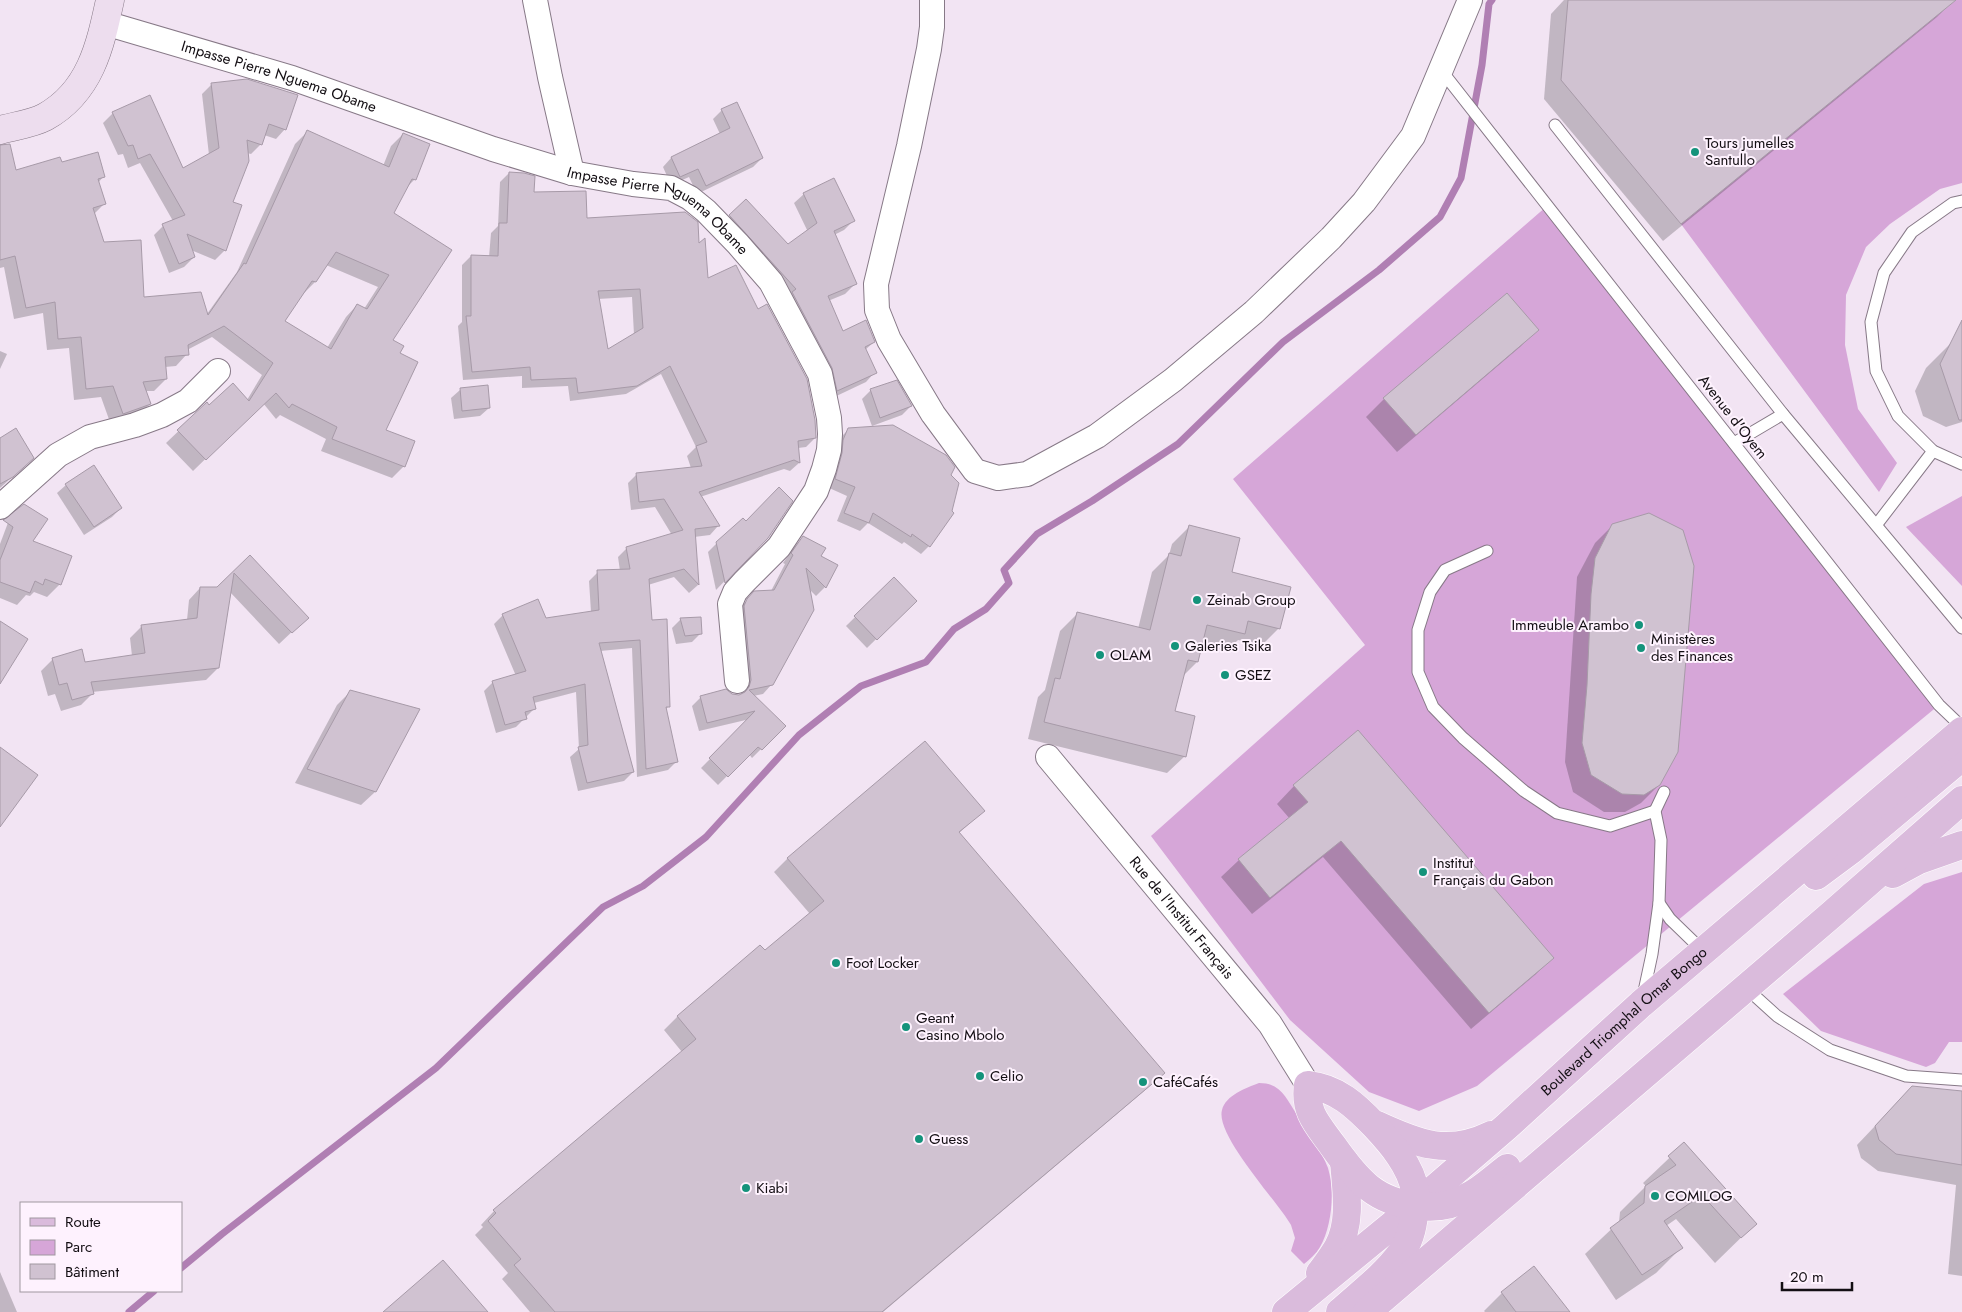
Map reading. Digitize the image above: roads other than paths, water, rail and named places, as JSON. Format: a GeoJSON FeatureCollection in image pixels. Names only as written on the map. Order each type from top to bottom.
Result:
{"type":"FeatureCollection","features":[{"type":"Feature","properties":{"kind":"main road","name":"Boulevard Triomphal Omar Bongo"},"geometry":{"type":"LineString","coordinates":[[1294,1305],[1415,1206],[1506,1127],[1641,1004],[1962,731]]}},
{"type":"Feature","properties":{"kind":"main road"},"geometry":{"type":"LineString","coordinates":[[1746,915],[1784,896],[1820,873],[1851,850],[1962,757]]}},
{"type":"Feature","properties":{"kind":"main road"},"geometry":{"type":"LineString","coordinates":[[1367,1312],[1831,915],[1962,800]]}},
{"type":"Feature","properties":{"kind":"main road"},"geometry":{"type":"LineString","coordinates":[[1831,915],[1918,860],[1962,845]]}},
{"type":"Feature","properties":{"kind":"main road"},"geometry":{"type":"LineString","coordinates":[[1340,1312],[1372,1285],[1402,1252],[1413,1224],[1415,1206],[1415,1191],[1409,1174],[1385,1138],[1355,1106],[1337,1093],[1322,1086],[1308,1085],[1306,1098],[1311,1115],[1358,1179],[1384,1199],[1395,1203],[1415,1206],[1432,1207],[1449,1205],[1480,1190],[1567,1117],[1616,1087],[1644,1074]]}},
{"type":"Feature","properties":{"kind":"main road"},"geometry":{"type":"LineString","coordinates":[[1371,1123],[1426,1145],[1448,1147],[1484,1138],[1506,1127]]}},
{"type":"Feature","properties":{"kind":"main road"},"geometry":{"type":"LineString","coordinates":[[1294,1305],[1338,1248],[1341,1241],[1347,1205],[1344,1161]]}},
{"type":"Feature","properties":{"kind":"street"},"geometry":{"type":"LineString","coordinates":[[535,0],[572,173]]}},
{"type":"Feature","properties":{"kind":"street"},"geometry":{"type":"LineString","coordinates":[[932,0],[932,27],[929,49],[909,146],[876,284],[877,310],[889,340],[934,414],[975,471],[998,478],[1027,474],[1097,436],[1173,380],[1254,312],[1331,238],[1370,194],[1413,136],[1470,0]]}},
{"type":"Feature","properties":{"kind":"street"},"geometry":{"type":"LineString","coordinates":[[0,130],[44,118],[72,96],[87,76],[98,51],[107,12]]}},
{"type":"Feature","properties":{"kind":"street","name":"Impasse Pierre Nguema Obame"},"geometry":{"type":"LineString","coordinates":[[107,12],[493,149],[572,173],[634,184],[671,188],[690,198],[706,211],[738,244],[771,282],[820,374],[829,418],[830,434],[829,450],[816,491],[779,547],[735,592],[730,604],[737,681]]}},
{"type":"Feature","properties":{"kind":"street"},"geometry":{"type":"LineString","coordinates":[[0,507],[58,456],[90,437],[135,425],[162,415],[188,401],[218,371]]}},
{"type":"Feature","properties":{"kind":"street","name":"Rue de l'Institut Français"},"geometry":{"type":"LineString","coordinates":[[1048,756],[1270,1024],[1308,1085]]}},
{"type":"Feature","properties":{"kind":"lane","name":"Avenue d'Oyem"},"geometry":{"type":"LineString","coordinates":[[1441,70],[1939,704],[1962,727]]}},
{"type":"Feature","properties":{"kind":"lane"},"geometry":{"type":"LineString","coordinates":[[1555,125],[1783,414],[1877,524],[1962,628]]}},
{"type":"Feature","properties":{"kind":"lane"},"geometry":{"type":"LineString","coordinates":[[1962,201],[1954,203],[1912,232],[1884,274],[1871,322],[1876,371],[1898,416],[1933,451],[1962,464]]}},
{"type":"Feature","properties":{"kind":"lane"},"geometry":{"type":"LineString","coordinates":[[1734,444],[1783,414]]}},
{"type":"Feature","properties":{"kind":"lane"},"geometry":{"type":"LineString","coordinates":[[1877,524],[1933,451]]}},
{"type":"Feature","properties":{"kind":"lane"},"geometry":{"type":"LineString","coordinates":[[1487,551],[1445,570],[1430,592],[1418,630],[1418,672],[1433,707],[1463,738],[1524,791],[1557,813],[1610,826],[1655,811]]}},
{"type":"Feature","properties":{"kind":"lane"},"geometry":{"type":"LineString","coordinates":[[1641,1004],[1652,954],[1659,903],[1661,840],[1655,811],[1664,792]]}},
{"type":"Feature","properties":{"kind":"lane"},"geometry":{"type":"LineString","coordinates":[[1659,903],[1670,919],[1703,951]]}},
{"type":"Feature","properties":{"kind":"lane"},"geometry":{"type":"LineString","coordinates":[[1745,987],[1777,1016],[1830,1050],[1906,1076],[1962,1080]]}},
{"type":"Feature","properties":{"kind":"waterway"},"geometry":{"type":"LineString","coordinates":[[182,1267],[436,1068],[603,907],[643,886],[706,837],[799,735],[861,686],[926,662],[954,629],[986,609],[1009,583],[1004,570],[1037,534],[1092,501],[1178,444],[1283,342],[1379,270],[1440,217],[1461,178],[1482,65],[1489,4],[1492,0]]}},
{"type":"Feature","properties":{"kind":"waterway"},"geometry":{"type":"LineString","coordinates":[[129,1312],[153,1292]]}},
{"type":"Feature","properties":{"kind":"place","name":"Tours jumelles Santullo"},"geometry":{"type":"Point","coordinates":[1695,152]}},
{"type":"Feature","properties":{"kind":"place","name":"Zeinab Group"},"geometry":{"type":"Point","coordinates":[1197,600]}},
{"type":"Feature","properties":{"kind":"place","name":"Immeuble Arambo"},"geometry":{"type":"Point","coordinates":[1639,625]}},
{"type":"Feature","properties":{"kind":"place","name":"Galeries Tsika"},"geometry":{"type":"Point","coordinates":[1175,646]}},
{"type":"Feature","properties":{"kind":"place","name":"Ministères des Finances"},"geometry":{"type":"Point","coordinates":[1641,648]}},
{"type":"Feature","properties":{"kind":"place","name":"OLAM"},"geometry":{"type":"Point","coordinates":[1100,655]}},
{"type":"Feature","properties":{"kind":"place","name":"GSEZ"},"geometry":{"type":"Point","coordinates":[1225,675]}},
{"type":"Feature","properties":{"kind":"place","name":"Institut Français du Gabon"},"geometry":{"type":"Point","coordinates":[1423,872]}},
{"type":"Feature","properties":{"kind":"place","name":"Foot Locker"},"geometry":{"type":"Point","coordinates":[836,963]}},
{"type":"Feature","properties":{"kind":"place","name":"Geant Casino Mbolo"},"geometry":{"type":"Point","coordinates":[906,1027]}},
{"type":"Feature","properties":{"kind":"place","name":"Celio"},"geometry":{"type":"Point","coordinates":[980,1076]}},
{"type":"Feature","properties":{"kind":"place","name":"CaféCafés"},"geometry":{"type":"Point","coordinates":[1143,1082]}},
{"type":"Feature","properties":{"kind":"place","name":"Guess"},"geometry":{"type":"Point","coordinates":[919,1139]}},
{"type":"Feature","properties":{"kind":"place","name":"Kiabi"},"geometry":{"type":"Point","coordinates":[746,1188]}},
{"type":"Feature","properties":{"kind":"place","name":"COMILOG"},"geometry":{"type":"Point","coordinates":[1655,1196]}}]}
